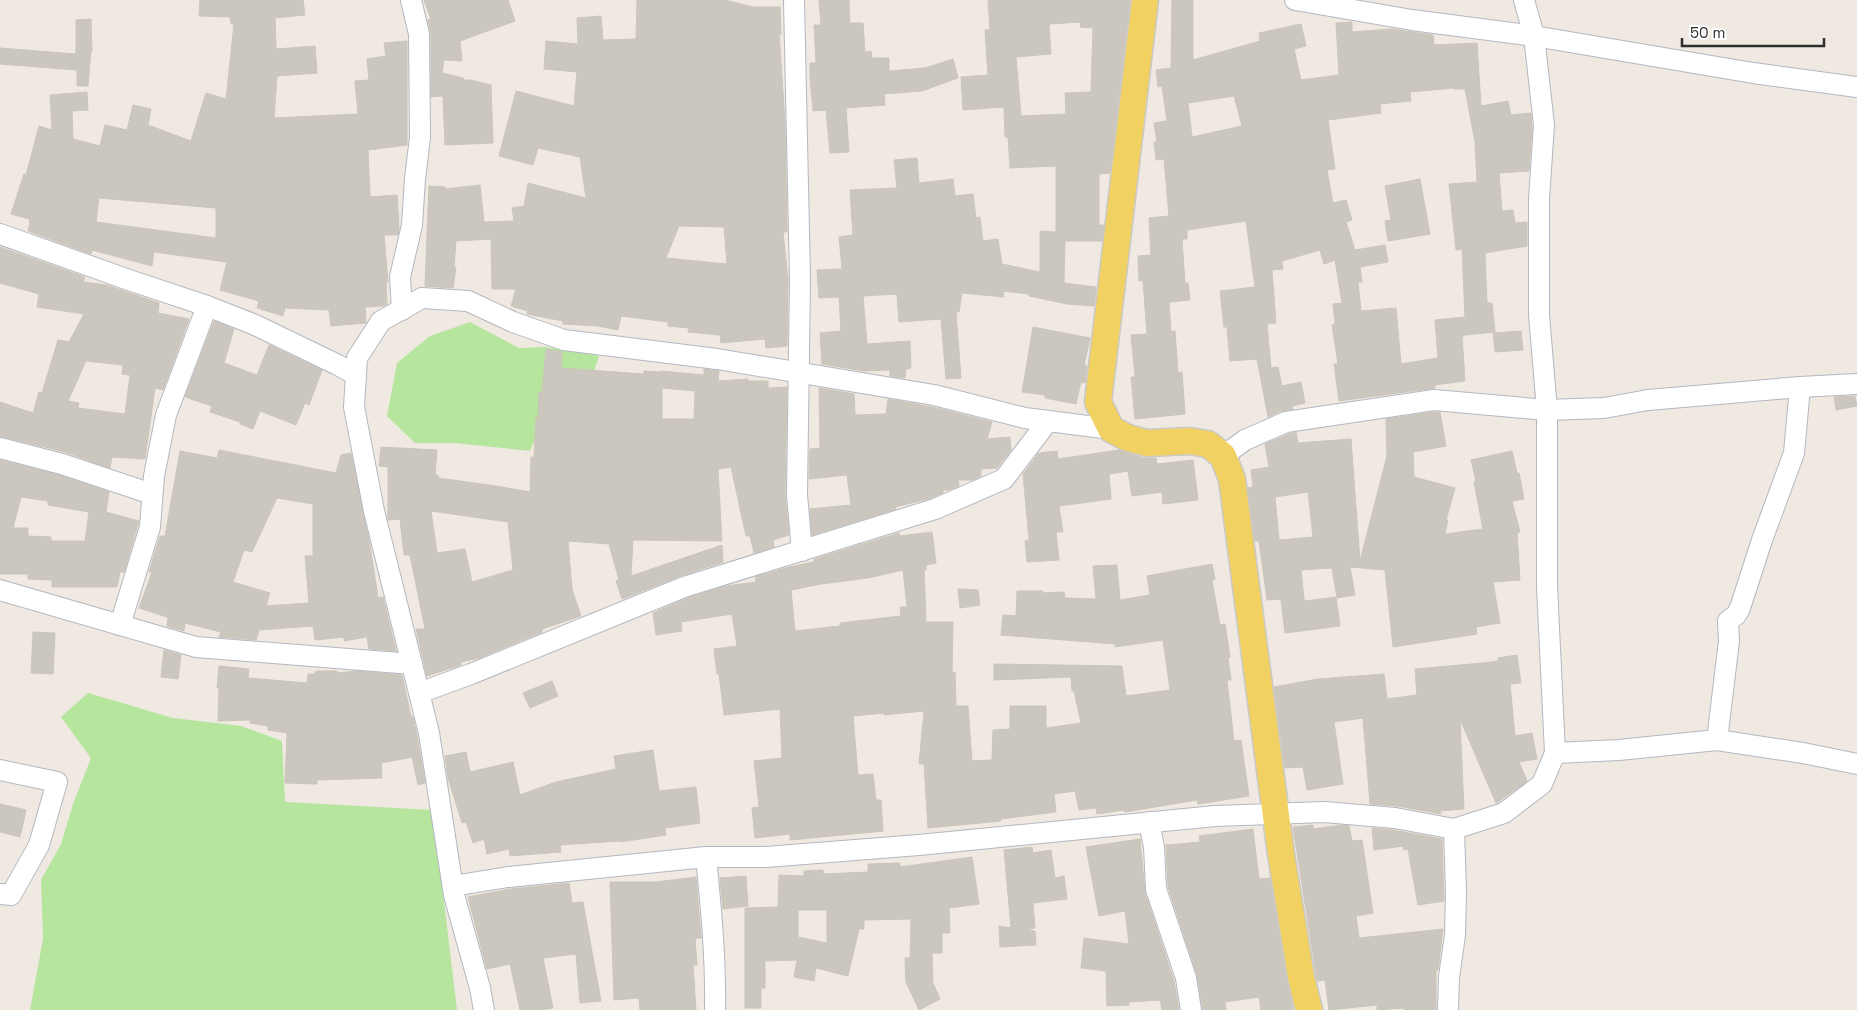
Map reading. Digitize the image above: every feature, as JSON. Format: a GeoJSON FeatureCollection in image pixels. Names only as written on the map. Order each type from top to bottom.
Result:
{"type":"FeatureCollection","features":[{"type":"Feature","properties":{"kind":"main road"},"geometry":{"type":"LineString","coordinates":[[1145,0],[1098,402],[1111,429],[1128,438],[1146,443],[1189,441],[1208,444],[1222,456],[1232,479],[1276,815],[1301,977],[1309,1010]]}},
{"type":"Feature","properties":{"kind":"street"},"geometry":{"type":"LineString","coordinates":[[402,310],[400,277],[412,225],[420,137],[419,34],[411,0]]}},
{"type":"Feature","properties":{"kind":"street"},"geometry":{"type":"LineString","coordinates":[[794,0],[800,279],[797,495],[802,551]]}},
{"type":"Feature","properties":{"kind":"street"},"geometry":{"type":"LineString","coordinates":[[1296,0],[1412,20],[1534,36],[1753,73],[1857,88]]}},
{"type":"Feature","properties":{"kind":"street"},"geometry":{"type":"LineString","coordinates":[[453,886],[508,877],[706,858],[766,857],[919,845],[1215,816],[1324,812],[1396,818],[1454,829],[1504,813],[1542,784],[1555,753],[1547,586],[1547,410],[1539,315],[1539,199],[1544,125],[1534,36],[1524,0]]}},
{"type":"Feature","properties":{"kind":"street"},"geometry":{"type":"LineString","coordinates":[[0,234],[207,306],[253,324],[356,375]]}},
{"type":"Feature","properties":{"kind":"street"},"geometry":{"type":"LineString","coordinates":[[484,1010],[453,886],[429,733],[374,510],[354,407],[357,358],[381,321],[422,298],[468,302],[513,322],[564,340],[717,359],[798,372],[934,395],[1025,418],[1111,429]]}},
{"type":"Feature","properties":{"kind":"street"},"geometry":{"type":"LineString","coordinates":[[120,625],[150,527],[154,476],[166,415],[207,306]]}},
{"type":"Feature","properties":{"kind":"street"},"geometry":{"type":"LineString","coordinates":[[1222,456],[1245,440],[1286,422],[1434,400],[1547,410],[1604,408],[1648,400],[1857,384]]}},
{"type":"Feature","properties":{"kind":"street"},"geometry":{"type":"LineString","coordinates":[[1717,740],[1729,641],[1728,621],[1736,615],[1740,608],[1762,540],[1794,453],[1800,387]]}},
{"type":"Feature","properties":{"kind":"street"},"geometry":{"type":"LineString","coordinates":[[419,693],[471,674],[684,587],[936,509],[1004,479],[1048,421]]}},
{"type":"Feature","properties":{"kind":"street"},"geometry":{"type":"LineString","coordinates":[[0,448],[62,464],[152,494]]}},
{"type":"Feature","properties":{"kind":"street"},"geometry":{"type":"LineString","coordinates":[[0,590],[196,647],[412,664]]}},
{"type":"Feature","properties":{"kind":"street"},"geometry":{"type":"LineString","coordinates":[[1555,753],[1619,750],[1717,740],[1803,753],[1857,764]]}},
{"type":"Feature","properties":{"kind":"street"},"geometry":{"type":"LineString","coordinates":[[0,770],[57,782],[38,845],[11,895],[0,894]]}},
{"type":"Feature","properties":{"kind":"street"},"geometry":{"type":"LineString","coordinates":[[1149,822],[1154,847],[1156,889],[1186,978],[1191,1010]]}},
{"type":"Feature","properties":{"kind":"street"},"geometry":{"type":"LineString","coordinates":[[1448,1010],[1455,935],[1454,829]]}},
{"type":"Feature","properties":{"kind":"street"},"geometry":{"type":"LineString","coordinates":[[706,858],[712,915],[715,1010]]}},
{"type":"Feature","properties":{"kind":"green space"},"geometry":{"type":"Polygon","coordinates":[[[470,322],[519,348],[546,347],[599,356],[591,381],[555,394],[530,451],[455,443],[415,443],[387,416],[397,363],[430,336],[470,322]]]}},
{"type":"Feature","properties":{"kind":"green space"},"geometry":{"type":"Polygon","coordinates":[[[88,693],[173,718],[241,726],[282,741],[285,802],[433,810],[457,1010],[30,1010],[43,939],[41,880],[61,844],[73,804],[91,758],[61,717],[88,693]]]}},
{"type":"Feature","properties":{"kind":"building"},"geometry":{"type":"Polygon","coordinates":[[[200,0],[303,0],[305,15],[275,18],[276,49],[315,46],[317,73],[277,76],[274,118],[358,114],[355,81],[369,80],[367,59],[386,56],[384,43],[407,41],[407,145],[368,150],[370,197],[397,195],[399,229],[398,235],[384,235],[388,282],[386,281],[387,304],[365,307],[366,323],[331,326],[329,310],[285,308],[283,316],[257,308],[259,301],[220,290],[227,262],[154,252],[152,266],[92,250],[91,254],[28,231],[29,219],[11,214],[24,174],[26,175],[39,126],[52,130],[50,95],[87,92],[88,110],[72,111],[73,139],[100,146],[105,125],[127,130],[133,105],[151,109],[148,125],[191,141],[206,93],[226,99],[234,24],[231,24],[230,17],[199,16],[200,0]],[[99,198],[96,222],[216,238],[216,208],[99,198]]]}},
{"type":"Feature","properties":{"kind":"building"},"geometry":{"type":"Polygon","coordinates":[[[424,0],[508,0],[515,21],[460,41],[462,61],[444,60],[442,73],[463,78],[464,80],[491,85],[493,143],[445,145],[443,96],[431,97],[431,34],[428,20],[431,19],[424,0]]]}},
{"type":"Feature","properties":{"kind":"building"},"geometry":{"type":"Polygon","coordinates":[[[637,0],[725,0],[753,7],[780,7],[781,34],[779,33],[785,123],[787,232],[783,232],[788,279],[787,346],[766,348],[765,339],[721,343],[720,335],[688,332],[689,328],[668,326],[668,322],[621,316],[618,330],[598,326],[563,324],[563,321],[527,314],[528,311],[511,306],[516,289],[492,289],[491,239],[456,241],[454,267],[456,268],[453,288],[425,286],[429,186],[445,187],[445,189],[480,185],[484,222],[514,221],[512,208],[524,206],[528,183],[586,198],[580,157],[538,148],[533,165],[499,156],[516,91],[574,106],[577,72],[544,69],[546,41],[578,44],[577,18],[601,16],[603,40],[636,39],[637,0]],[[679,226],[666,258],[727,264],[724,227],[679,226]]]}},
{"type":"Feature","properties":{"kind":"building"},"geometry":{"type":"Polygon","coordinates":[[[819,0],[849,0],[850,23],[863,23],[865,52],[871,51],[872,58],[889,58],[889,71],[925,68],[953,59],[958,78],[922,91],[884,94],[885,105],[846,108],[849,152],[830,153],[826,110],[813,111],[810,77],[810,63],[816,63],[814,25],[821,25],[819,0]]]}},
{"type":"Feature","properties":{"kind":"building"},"geometry":{"type":"Polygon","coordinates":[[[988,0],[1130,0],[1110,173],[1099,174],[1099,225],[1104,225],[1102,241],[1065,241],[1064,283],[1096,287],[1094,306],[1067,304],[1029,296],[1029,294],[1003,291],[1004,297],[962,293],[959,312],[956,312],[961,378],[946,379],[941,319],[899,322],[897,294],[863,296],[867,344],[910,341],[911,368],[906,369],[905,378],[890,376],[890,370],[864,371],[822,364],[820,333],[841,331],[839,297],[819,298],[817,270],[842,269],[839,237],[853,235],[850,190],[897,188],[894,160],[917,158],[919,183],[953,179],[955,196],[973,194],[976,218],[980,217],[983,241],[998,239],[1002,264],[1040,272],[1040,231],[1056,232],[1056,166],[1010,168],[1008,137],[1005,137],[1004,107],[963,110],[961,77],[988,75],[985,30],[990,30],[988,0]],[[1081,22],[1049,24],[1051,54],[1016,57],[1021,116],[1066,114],[1065,93],[1091,92],[1093,28],[1080,27],[1081,22]]]}},
{"type":"Feature","properties":{"kind":"building"},"geometry":{"type":"Polygon","coordinates":[[[1172,0],[1193,0],[1193,60],[1260,41],[1259,33],[1301,24],[1306,46],[1294,49],[1301,80],[1339,75],[1336,23],[1352,22],[1352,32],[1392,29],[1433,35],[1434,45],[1477,43],[1481,106],[1508,101],[1511,115],[1531,113],[1532,128],[1529,171],[1499,173],[1502,211],[1513,210],[1515,223],[1527,222],[1527,246],[1485,253],[1487,303],[1492,303],[1495,332],[1464,335],[1462,337],[1464,381],[1435,385],[1435,388],[1339,401],[1334,364],[1338,364],[1332,325],[1335,324],[1333,304],[1342,303],[1335,260],[1324,264],[1320,250],[1282,261],[1283,269],[1272,270],[1276,323],[1267,324],[1271,368],[1278,367],[1282,386],[1301,382],[1305,403],[1292,406],[1293,409],[1281,411],[1268,417],[1257,359],[1230,361],[1227,327],[1224,327],[1220,291],[1255,287],[1246,221],[1187,230],[1187,239],[1182,239],[1185,283],[1188,283],[1190,300],[1169,302],[1171,332],[1175,331],[1178,373],[1182,372],[1185,414],[1135,419],[1131,377],[1135,377],[1131,335],[1147,334],[1143,280],[1139,281],[1138,256],[1151,255],[1149,218],[1169,216],[1164,159],[1156,160],[1154,142],[1157,142],[1154,123],[1167,121],[1162,86],[1158,87],[1156,70],[1171,68],[1172,0]],[[1454,88],[1410,92],[1411,101],[1380,104],[1381,113],[1328,120],[1335,169],[1327,170],[1333,203],[1346,200],[1352,220],[1346,222],[1355,250],[1385,245],[1388,262],[1360,267],[1362,282],[1358,282],[1361,311],[1396,308],[1401,364],[1438,358],[1435,320],[1465,317],[1462,249],[1456,250],[1449,184],[1477,182],[1475,142],[1465,89],[1454,88]],[[1234,96],[1188,103],[1192,137],[1242,126],[1234,96]]]}},
{"type":"Feature","properties":{"kind":"building"},"geometry":{"type":"Polygon","coordinates":[[[91,19],[92,51],[88,86],[77,86],[77,70],[0,64],[0,48],[76,54],[76,20],[91,19]]]}},
{"type":"Feature","properties":{"kind":"building"},"geometry":{"type":"Polygon","coordinates":[[[1420,179],[1430,234],[1388,241],[1385,221],[1391,220],[1385,186],[1420,179]]]}},
{"type":"Feature","properties":{"kind":"building"},"geometry":{"type":"Polygon","coordinates":[[[0,247],[85,277],[83,282],[107,285],[159,303],[158,313],[189,319],[163,390],[155,388],[145,459],[112,457],[110,468],[65,452],[0,436],[0,402],[33,413],[39,392],[42,393],[58,340],[69,342],[84,314],[37,307],[39,294],[0,283],[0,247]],[[86,361],[68,401],[79,403],[78,408],[125,414],[130,375],[122,374],[123,365],[86,361]]]}},
{"type":"Feature","properties":{"kind":"building"},"geometry":{"type":"Polygon","coordinates":[[[214,321],[234,329],[224,363],[257,375],[269,345],[322,370],[309,405],[305,403],[296,425],[260,411],[253,429],[240,424],[240,422],[210,412],[212,406],[185,397],[214,321]]]}},
{"type":"Feature","properties":{"kind":"building"},"geometry":{"type":"Polygon","coordinates":[[[1033,327],[1090,338],[1084,365],[1087,366],[1085,383],[1081,382],[1076,404],[1045,398],[1045,395],[1022,392],[1033,327]]]}},
{"type":"Feature","properties":{"kind":"building"},"geometry":{"type":"Polygon","coordinates":[[[1521,331],[1523,350],[1495,352],[1493,333],[1521,331]]]}},
{"type":"Feature","properties":{"kind":"building"},"geometry":{"type":"Polygon","coordinates":[[[546,349],[562,352],[561,368],[644,374],[644,371],[661,371],[704,375],[704,369],[719,371],[718,381],[748,379],[748,381],[768,381],[768,388],[787,387],[785,495],[789,535],[773,540],[774,547],[754,553],[750,536],[746,536],[731,467],[718,469],[722,541],[633,540],[631,576],[722,545],[723,562],[680,576],[622,599],[616,581],[619,580],[609,544],[568,541],[572,589],[581,616],[542,629],[542,632],[479,658],[461,662],[461,665],[427,676],[416,629],[425,629],[410,555],[404,555],[400,519],[388,520],[388,467],[379,466],[381,447],[437,450],[435,475],[438,475],[438,478],[530,492],[531,457],[534,457],[539,392],[542,392],[546,349]],[[662,388],[662,419],[694,419],[695,391],[662,388]],[[431,511],[437,553],[465,549],[472,582],[513,570],[508,522],[431,511]]]}},
{"type":"Feature","properties":{"kind":"building"},"geometry":{"type":"Polygon","coordinates":[[[819,388],[854,394],[855,415],[886,414],[888,399],[932,407],[992,422],[987,439],[1010,437],[1011,450],[997,468],[981,469],[981,476],[973,480],[958,480],[959,486],[943,490],[943,493],[812,535],[810,509],[851,505],[847,475],[809,479],[810,449],[820,448],[819,388]]]}},
{"type":"Feature","properties":{"kind":"building"},"geometry":{"type":"Polygon","coordinates":[[[1855,396],[1857,406],[1836,410],[1834,397],[1855,396]]]}},
{"type":"Feature","properties":{"kind":"building"},"geometry":{"type":"Polygon","coordinates":[[[1440,412],[1446,446],[1413,452],[1414,477],[1455,488],[1446,520],[1448,520],[1445,534],[1483,529],[1471,460],[1512,451],[1524,499],[1512,501],[1520,532],[1517,533],[1520,580],[1493,582],[1500,623],[1476,627],[1477,634],[1393,647],[1385,570],[1350,567],[1355,595],[1337,598],[1332,568],[1301,570],[1305,601],[1336,597],[1340,626],[1285,633],[1281,599],[1267,600],[1259,541],[1255,541],[1248,488],[1253,487],[1251,470],[1269,467],[1265,444],[1289,434],[1296,432],[1298,443],[1351,439],[1360,561],[1387,456],[1386,419],[1440,412]],[[1308,492],[1275,497],[1279,540],[1313,537],[1308,492]]]}},
{"type":"Feature","properties":{"kind":"building"},"geometry":{"type":"Polygon","coordinates":[[[219,450],[336,473],[341,455],[351,453],[370,545],[378,598],[383,597],[396,651],[369,649],[367,637],[344,641],[344,637],[315,640],[313,626],[259,630],[256,640],[219,637],[221,632],[185,623],[184,631],[167,626],[167,617],[139,608],[152,572],[149,572],[160,536],[165,536],[180,451],[217,458],[219,450]],[[277,498],[252,552],[244,550],[233,582],[270,593],[266,606],[309,603],[305,556],[313,556],[313,504],[277,498]]]}},
{"type":"Feature","properties":{"kind":"building"},"geometry":{"type":"Polygon","coordinates":[[[1119,450],[1143,458],[1156,458],[1157,464],[1193,460],[1198,500],[1163,504],[1162,492],[1132,496],[1128,471],[1109,474],[1111,499],[1059,506],[1063,532],[1056,532],[1059,560],[1027,562],[1025,541],[1029,540],[1023,474],[1039,453],[1057,451],[1058,459],[1119,450]]]}},
{"type":"Feature","properties":{"kind":"building"},"geometry":{"type":"Polygon","coordinates":[[[0,460],[59,475],[109,492],[106,512],[139,521],[124,572],[120,572],[117,587],[52,587],[52,580],[28,579],[28,574],[0,574],[0,460]],[[21,497],[13,528],[28,528],[28,536],[51,537],[51,541],[85,541],[89,512],[48,505],[48,501],[21,497]]]}},
{"type":"Feature","properties":{"kind":"building"},"geometry":{"type":"Polygon","coordinates":[[[932,532],[936,563],[926,565],[926,570],[924,570],[926,622],[953,622],[952,673],[955,672],[956,706],[968,706],[972,761],[992,760],[993,730],[1010,729],[1010,706],[1046,706],[1046,728],[1081,723],[1074,691],[1072,691],[1071,677],[994,680],[994,664],[1122,666],[1126,696],[1170,690],[1163,640],[1115,647],[1115,644],[1001,635],[1003,615],[1016,616],[1017,591],[1064,592],[1065,598],[1096,599],[1093,566],[1117,565],[1120,600],[1150,595],[1147,576],[1212,564],[1215,579],[1212,580],[1220,625],[1225,624],[1230,657],[1228,658],[1231,680],[1227,680],[1234,741],[1241,740],[1249,796],[1198,804],[1197,800],[1125,812],[1124,810],[1097,814],[1096,808],[1079,810],[1075,791],[1054,794],[1056,812],[1001,819],[1001,821],[928,828],[924,764],[919,764],[924,711],[884,715],[884,713],[853,716],[858,775],[873,774],[876,800],[881,800],[883,831],[790,840],[790,834],[755,838],[752,808],[759,807],[754,761],[782,758],[780,709],[724,715],[714,649],[737,646],[732,614],[681,622],[682,631],[656,635],[653,613],[688,598],[726,586],[756,582],[755,577],[814,562],[814,559],[899,533],[900,536],[932,532]],[[903,570],[868,578],[791,590],[795,631],[840,626],[840,623],[901,616],[900,607],[907,607],[903,570]]]}},
{"type":"Feature","properties":{"kind":"building"},"geometry":{"type":"Polygon","coordinates":[[[958,589],[978,590],[980,605],[960,608],[958,589]]]}},
{"type":"Feature","properties":{"kind":"building"},"geometry":{"type":"Polygon","coordinates":[[[33,632],[55,633],[53,674],[31,673],[33,632]]]}},
{"type":"Feature","properties":{"kind":"building"},"geometry":{"type":"Polygon","coordinates":[[[164,650],[181,655],[178,679],[161,677],[164,650]]]}},
{"type":"Feature","properties":{"kind":"building"},"geometry":{"type":"Polygon","coordinates":[[[1517,655],[1521,683],[1510,684],[1515,736],[1532,733],[1537,759],[1519,762],[1527,781],[1496,803],[1460,719],[1464,809],[1440,811],[1441,814],[1397,806],[1370,804],[1363,718],[1334,722],[1343,784],[1307,790],[1303,767],[1285,768],[1274,687],[1318,679],[1384,674],[1387,699],[1417,695],[1415,669],[1498,661],[1498,658],[1517,655]]]}},
{"type":"Feature","properties":{"kind":"building"},"geometry":{"type":"Polygon","coordinates":[[[219,666],[249,669],[248,678],[307,683],[308,674],[315,674],[316,671],[337,671],[337,673],[356,671],[402,675],[417,735],[425,783],[418,785],[412,757],[381,763],[382,778],[317,780],[317,784],[285,783],[287,733],[268,730],[268,726],[250,723],[251,720],[218,721],[219,688],[217,688],[219,666]]]}},
{"type":"Feature","properties":{"kind":"building"},"geometry":{"type":"Polygon","coordinates":[[[552,681],[558,696],[530,708],[523,693],[552,681]]]}},
{"type":"Feature","properties":{"kind":"building"},"geometry":{"type":"Polygon","coordinates":[[[653,750],[659,791],[696,787],[700,823],[665,828],[666,835],[620,842],[560,845],[561,852],[510,856],[509,849],[487,854],[484,839],[473,843],[466,822],[462,823],[448,778],[445,756],[466,752],[470,772],[513,762],[520,795],[556,782],[616,769],[614,756],[653,750]]]}},
{"type":"Feature","properties":{"kind":"building"},"geometry":{"type":"Polygon","coordinates":[[[0,804],[26,810],[20,837],[0,832],[0,804]]]}},
{"type":"Feature","properties":{"kind":"building"},"geometry":{"type":"Polygon","coordinates":[[[1313,825],[1313,829],[1342,825],[1349,826],[1352,841],[1362,840],[1373,913],[1356,916],[1359,938],[1443,929],[1438,970],[1436,970],[1436,1010],[1404,1010],[1404,1008],[1377,1010],[1377,1005],[1329,1010],[1325,980],[1317,981],[1293,827],[1313,825]]]}},
{"type":"Feature","properties":{"kind":"building"},"geometry":{"type":"Polygon","coordinates":[[[1372,828],[1442,839],[1444,901],[1418,905],[1408,849],[1404,850],[1403,846],[1374,850],[1372,828]]]}},
{"type":"Feature","properties":{"kind":"building"},"geometry":{"type":"Polygon","coordinates":[[[1253,829],[1259,879],[1270,878],[1293,1010],[1261,1010],[1259,997],[1225,1002],[1226,1010],[1203,1010],[1197,974],[1168,887],[1166,845],[1200,842],[1199,836],[1253,829]]]}},
{"type":"Feature","properties":{"kind":"building"},"geometry":{"type":"Polygon","coordinates":[[[1140,839],[1145,893],[1174,981],[1179,1010],[1162,1010],[1160,1000],[1107,1006],[1106,971],[1081,968],[1084,938],[1129,944],[1125,911],[1099,916],[1086,847],[1140,839]]]}},
{"type":"Feature","properties":{"kind":"building"},"geometry":{"type":"Polygon","coordinates":[[[1032,847],[1033,853],[1051,850],[1055,878],[1064,876],[1067,899],[1033,903],[1035,928],[1025,930],[1035,931],[1036,945],[1000,947],[999,926],[1011,928],[1004,850],[1032,847]]]}},
{"type":"Feature","properties":{"kind":"building"},"geometry":{"type":"Polygon","coordinates":[[[972,857],[979,904],[949,908],[950,933],[942,933],[942,953],[932,953],[933,983],[940,999],[919,1010],[906,982],[905,958],[910,958],[911,919],[864,920],[864,929],[859,929],[848,976],[816,968],[814,981],[794,977],[797,960],[765,961],[765,988],[761,988],[761,1008],[745,1008],[745,908],[778,907],[779,875],[804,876],[804,871],[823,870],[823,874],[868,872],[868,864],[900,863],[900,867],[972,857]],[[798,910],[798,937],[827,943],[827,910],[798,910]]]}},
{"type":"Feature","properties":{"kind":"building"},"geometry":{"type":"Polygon","coordinates":[[[746,876],[748,906],[723,909],[720,878],[746,876]]]}},
{"type":"Feature","properties":{"kind":"building"},"geometry":{"type":"Polygon","coordinates":[[[696,877],[701,938],[695,938],[697,965],[693,965],[696,1010],[640,1010],[639,998],[614,1000],[610,882],[656,882],[696,877]]]}},
{"type":"Feature","properties":{"kind":"building"},"geometry":{"type":"Polygon","coordinates":[[[569,883],[572,903],[583,902],[601,1001],[580,1003],[576,954],[543,958],[553,1008],[520,1010],[510,964],[487,969],[468,897],[510,889],[569,883]]]}}]}
